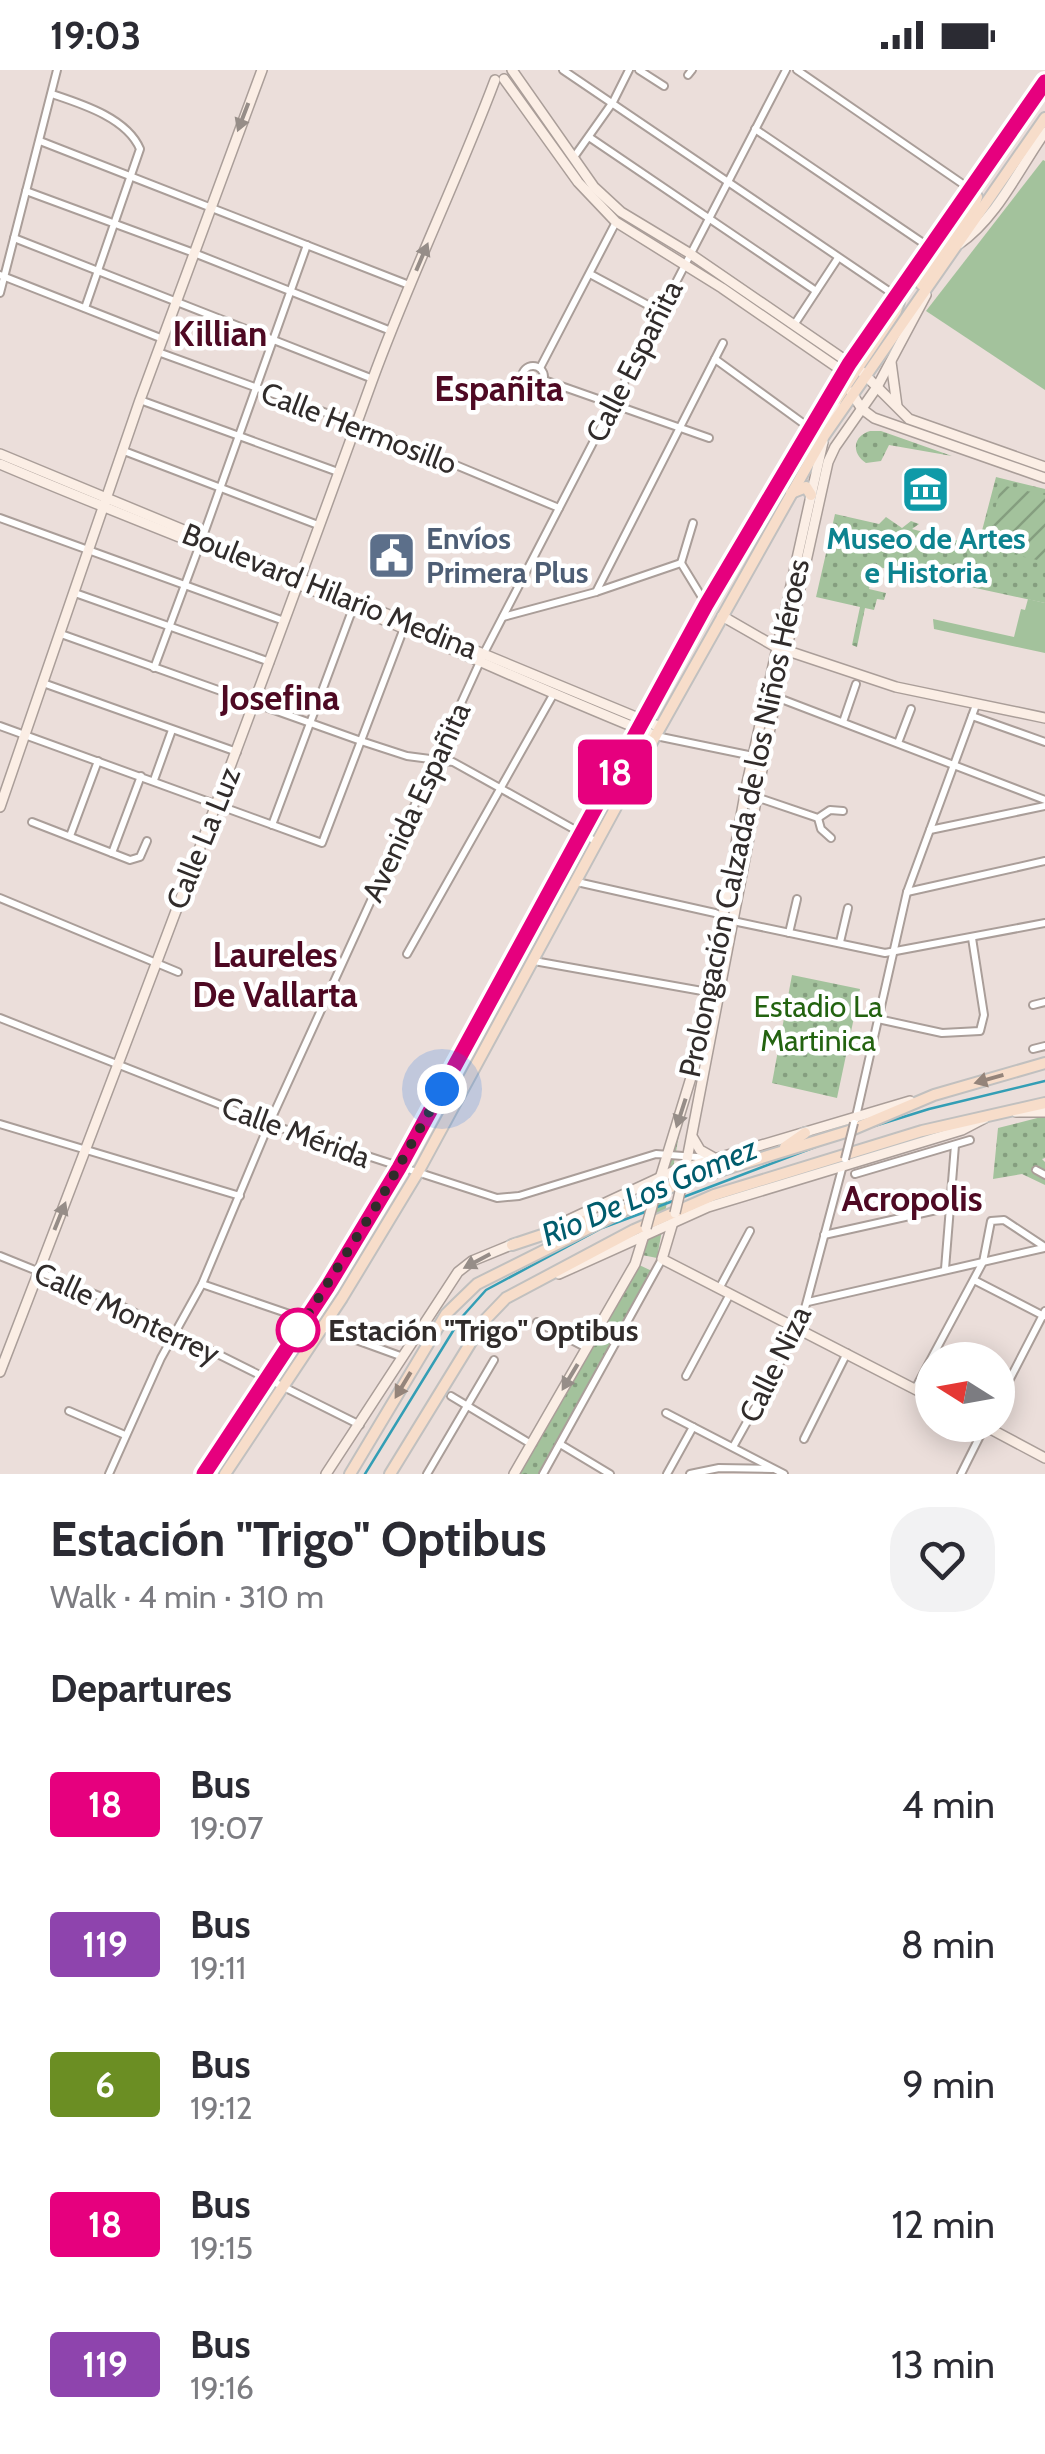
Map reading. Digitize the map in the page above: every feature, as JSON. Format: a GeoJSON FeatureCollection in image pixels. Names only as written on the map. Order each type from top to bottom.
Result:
{"type":"FeatureCollection","features":[{"type":"Feature","properties":{"kind":"main road"},"geometry":{"type":"LineString","coordinates":[[838,399],[896,296],[1045,82]]}},
{"type":"Feature","properties":{"kind":"main road"},"geometry":{"type":"LineString","coordinates":[[204,1474],[399,1168],[706,605],[811,429],[910,312],[1045,118]]}},
{"type":"Feature","properties":{"kind":"main road"},"geometry":{"type":"LineString","coordinates":[[910,312],[927,274],[976,203],[977,197],[971,190]]}},
{"type":"Feature","properties":{"kind":"main road"},"geometry":{"type":"LineString","coordinates":[[225,1474],[417,1174],[824,436],[852,376]]}},
{"type":"Feature","properties":{"kind":"main road"},"geometry":{"type":"LineString","coordinates":[[790,494],[802,487],[811,495]]}},
{"type":"Feature","properties":{"kind":"main road"},"geometry":{"type":"LineString","coordinates":[[350,1474],[455,1302],[496,1273],[677,1184],[849,1131],[934,1095],[1045,1063]]}},
{"type":"Feature","properties":{"kind":"main road"},"geometry":{"type":"LineString","coordinates":[[434,1103],[452,1112]]}},
{"type":"Feature","properties":{"kind":"main road"},"geometry":{"type":"LineString","coordinates":[[390,1474],[491,1312],[506,1298],[634,1230],[714,1195],[885,1142],[1045,1103]]}},
{"type":"Feature","properties":{"kind":"main road"},"geometry":{"type":"LineString","coordinates":[[677,1184],[694,1174],[785,1146],[804,1134]]}},
{"type":"Feature","properties":{"kind":"main road"},"geometry":{"type":"LineString","coordinates":[[512,1245],[638,1201]]}},
{"type":"Feature","properties":{"kind":"street"},"geometry":{"type":"LineString","coordinates":[[0,806],[5,773],[24,735],[61,634],[140,400],[262,70]]}},
{"type":"Feature","properties":{"kind":"street"},"geometry":{"type":"LineString","coordinates":[[485,70],[506,75],[574,158],[616,222],[687,258]]}},
{"type":"Feature","properties":{"kind":"street"},"geometry":{"type":"LineString","coordinates":[[563,70],[896,296]]}},
{"type":"Feature","properties":{"kind":"street"},"geometry":{"type":"LineString","coordinates":[[574,158],[613,102],[629,70]]}},
{"type":"Feature","properties":{"kind":"street"},"geometry":{"type":"LineString","coordinates":[[639,70],[664,86]]}},
{"type":"Feature","properties":{"kind":"street","name":"Calle Españita"},"geometry":{"type":"LineString","coordinates":[[482,657],[786,70]]}},
{"type":"Feature","properties":{"kind":"street"},"geometry":{"type":"LineString","coordinates":[[797,70],[971,190]]}},
{"type":"Feature","properties":{"kind":"street"},"geometry":{"type":"LineString","coordinates":[[0,294],[56,74]]}},
{"type":"Feature","properties":{"kind":"street"},"geometry":{"type":"LineString","coordinates":[[506,75],[506,97],[602,202],[657,236],[852,376],[877,387],[922,424],[1045,467]]}},
{"type":"Feature","properties":{"kind":"street","name":"Calle La Luz"},"geometry":{"type":"LineString","coordinates":[[0,1372],[88,1149],[154,962],[237,752],[373,379],[486,106],[506,75]]}},
{"type":"Feature","properties":{"kind":"street"},"geometry":{"type":"LineString","coordinates":[[52,94],[110,119],[136,141],[139,154],[85,308]]}},
{"type":"Feature","properties":{"kind":"street"},"geometry":{"type":"LineString","coordinates":[[486,106],[506,97]]}},
{"type":"Feature","properties":{"kind":"street"},"geometry":{"type":"LineString","coordinates":[[755,128],[930,248]]}},
{"type":"Feature","properties":{"kind":"street"},"geometry":{"type":"LineString","coordinates":[[954,247],[972,235],[984,220],[1045,132]]}},
{"type":"Feature","properties":{"kind":"street"},"geometry":{"type":"LineString","coordinates":[[588,137],[816,291]]}},
{"type":"Feature","properties":{"kind":"street"},"geometry":{"type":"LineString","coordinates":[[40,141],[410,286]]}},
{"type":"Feature","properties":{"kind":"street"},"geometry":{"type":"LineString","coordinates":[[26,191],[392,331]]}},
{"type":"Feature","properties":{"kind":"street"},"geometry":{"type":"LineString","coordinates":[[544,380],[540,368],[616,222]]}},
{"type":"Feature","properties":{"kind":"street"},"geometry":{"type":"LineString","coordinates":[[14,238],[373,379]]}},
{"type":"Feature","properties":{"kind":"street"},"geometry":{"type":"LineString","coordinates":[[154,668],[307,245]]}},
{"type":"Feature","properties":{"kind":"street"},"geometry":{"type":"LineString","coordinates":[[794,326],[838,258]]}},
{"type":"Feature","properties":{"kind":"street"},"geometry":{"type":"LineString","coordinates":[[590,274],[659,311]]}},
{"type":"Feature","properties":{"kind":"street"},"geometry":{"type":"LineString","coordinates":[[2,276],[163,339]]}},
{"type":"Feature","properties":{"kind":"street","name":"Prolongación Calzada de los Niños Héroes"},"geometry":{"type":"LineString","coordinates":[[662,1259],[692,1135],[753,756],[828,462],[877,387],[931,280]]}},
{"type":"Feature","properties":{"kind":"street"},"geometry":{"type":"LineString","coordinates":[[768,314],[794,326],[852,376],[862,409],[874,418],[1045,478]]}},
{"type":"Feature","properties":{"kind":"street"},"geometry":{"type":"LineString","coordinates":[[596,592],[722,344]]}},
{"type":"Feature","properties":{"kind":"street","name":"Calle Hermosillo"},"geometry":{"type":"LineString","coordinates":[[158,352],[357,424],[559,508]]}},
{"type":"Feature","properties":{"kind":"street"},"geometry":{"type":"LineString","coordinates":[[891,355],[898,408]]}},
{"type":"Feature","properties":{"kind":"street"},"geometry":{"type":"LineString","coordinates":[[715,359],[811,429]]}},
{"type":"Feature","properties":{"kind":"street"},"geometry":{"type":"LineString","coordinates":[[540,368],[529,366],[522,380],[532,388],[544,380]]}},
{"type":"Feature","properties":{"kind":"street"},"geometry":{"type":"LineString","coordinates":[[544,380],[709,438]]}},
{"type":"Feature","properties":{"kind":"street","name":"Prolongación Calzada de los Niños Héroes"},"geometry":{"type":"LineString","coordinates":[[728,918],[776,697],[781,649],[811,495],[824,436],[838,399]]}},
{"type":"Feature","properties":{"kind":"street"},"geometry":{"type":"LineString","coordinates":[[140,400],[338,472]]}},
{"type":"Feature","properties":{"kind":"street"},"geometry":{"type":"LineString","coordinates":[[124,451],[318,525]]}},
{"type":"Feature","properties":{"kind":"street","name":"Boulevard Hilario Medina"},"geometry":{"type":"LineString","coordinates":[[0,454],[106,503],[660,733]]}},
{"type":"Feature","properties":{"kind":"street","name":"Boulevard Hilario Medina"},"geometry":{"type":"LineString","coordinates":[[0,464],[106,503]]}},
{"type":"Feature","properties":{"kind":"street"},"geometry":{"type":"LineString","coordinates":[[0,518],[284,622]]}},
{"type":"Feature","properties":{"kind":"street"},"geometry":{"type":"LineString","coordinates":[[680,563],[694,524]]}},
{"type":"Feature","properties":{"kind":"street"},"geometry":{"type":"LineString","coordinates":[[502,618],[680,563]]}},
{"type":"Feature","properties":{"kind":"street"},"geometry":{"type":"LineString","coordinates":[[680,563],[706,605]]}},
{"type":"Feature","properties":{"kind":"street","name":"Boulevard Hilario Medina"},"geometry":{"type":"LineString","coordinates":[[299,580],[353,608],[482,657],[552,695],[640,725]]}},
{"type":"Feature","properties":{"kind":"street"},"geometry":{"type":"LineString","coordinates":[[75,593],[270,662]]}},
{"type":"Feature","properties":{"kind":"street"},"geometry":{"type":"LineString","coordinates":[[272,824],[353,608]]}},
{"type":"Feature","properties":{"kind":"street"},"geometry":{"type":"LineString","coordinates":[[722,616],[781,649],[974,710],[1045,742]]}},
{"type":"Feature","properties":{"kind":"street"},"geometry":{"type":"LineString","coordinates":[[0,726],[322,843],[404,628]]}},
{"type":"Feature","properties":{"kind":"street"},"geometry":{"type":"LineString","coordinates":[[61,634],[361,742],[407,756],[453,762],[597,842]]}},
{"type":"Feature","properties":{"kind":"street","name":"Avenida Españita"},"geometry":{"type":"LineString","coordinates":[[175,1333],[202,1284],[268,1124],[482,657]]}},
{"type":"Feature","properties":{"kind":"street"},"geometry":{"type":"LineString","coordinates":[[42,683],[237,752]]}},
{"type":"Feature","properties":{"kind":"street"},"geometry":{"type":"LineString","coordinates":[[843,722],[856,684]]}},
{"type":"Feature","properties":{"kind":"street"},"geometry":{"type":"LineString","coordinates":[[407,954],[552,695]]}},
{"type":"Feature","properties":{"kind":"street"},"geometry":{"type":"LineString","coordinates":[[776,697],[1045,803]]}},
{"type":"Feature","properties":{"kind":"street"},"geometry":{"type":"LineString","coordinates":[[898,742],[911,709]]}},
{"type":"Feature","properties":{"kind":"street"},"geometry":{"type":"LineString","coordinates":[[974,710],[1045,718]]}},
{"type":"Feature","properties":{"kind":"street","name":"Calle Niza"},"geometry":{"type":"LineString","coordinates":[[733,1447],[800,1327],[855,1121],[907,892],[974,710]]}},
{"type":"Feature","properties":{"kind":"street"},"geometry":{"type":"LineString","coordinates":[[154,780],[172,730]]}},
{"type":"Feature","properties":{"kind":"street"},"geometry":{"type":"LineString","coordinates":[[660,733],[753,756]]}},
{"type":"Feature","properties":{"kind":"street"},"geometry":{"type":"LineString","coordinates":[[70,836],[98,761]]}},
{"type":"Feature","properties":{"kind":"street"},"geometry":{"type":"LineString","coordinates":[[112,853],[141,776]]}},
{"type":"Feature","properties":{"kind":"street"},"geometry":{"type":"LineString","coordinates":[[756,797],[818,818],[831,838]]}},
{"type":"Feature","properties":{"kind":"street"},"geometry":{"type":"LineString","coordinates":[[930,830],[1045,803]]}},
{"type":"Feature","properties":{"kind":"street"},"geometry":{"type":"LineString","coordinates":[[818,818],[830,810],[844,811]]}},
{"type":"Feature","properties":{"kind":"street"},"geometry":{"type":"LineString","coordinates":[[32,822],[134,860],[140,857],[148,841]]}},
{"type":"Feature","properties":{"kind":"street"},"geometry":{"type":"LineString","coordinates":[[907,892],[1045,862]]}},
{"type":"Feature","properties":{"kind":"street"},"geometry":{"type":"LineString","coordinates":[[576,882],[789,933],[894,953],[1045,923]]}},
{"type":"Feature","properties":{"kind":"street"},"geometry":{"type":"LineString","coordinates":[[0,898],[178,972]]}},
{"type":"Feature","properties":{"kind":"street"},"geometry":{"type":"LineString","coordinates":[[789,933],[797,899]]}},
{"type":"Feature","properties":{"kind":"street"},"geometry":{"type":"LineString","coordinates":[[840,942],[848,908]]}},
{"type":"Feature","properties":{"kind":"street"},"geometry":{"type":"LineString","coordinates":[[878,1018],[942,1033],[980,1031],[984,1014],[972,938]]}},
{"type":"Feature","properties":{"kind":"street"},"geometry":{"type":"LineString","coordinates":[[532,960],[714,993]]}},
{"type":"Feature","properties":{"kind":"street","name":"Prolongación Calzada de los Niños Héroes"},"geometry":{"type":"LineString","coordinates":[[514,1474],[651,1230],[649,1216],[714,993]]}},
{"type":"Feature","properties":{"kind":"street"},"geometry":{"type":"LineString","coordinates":[[1032,1004],[1045,1002]]}},
{"type":"Feature","properties":{"kind":"street","name":"Calle Mérida"},"geometry":{"type":"LineString","coordinates":[[0,1018],[268,1124],[486,1196],[508,1198],[667,1153],[716,1159]]}},
{"type":"Feature","properties":{"kind":"street"},"geometry":{"type":"LineString","coordinates":[[1033,1049],[1045,1046]]}},
{"type":"Feature","properties":{"kind":"street"},"geometry":{"type":"LineString","coordinates":[[326,1474],[458,1272],[472,1262],[685,1169],[934,1095]]}},
{"type":"Feature","properties":{"kind":"street"},"geometry":{"type":"LineString","coordinates":[[1013,1111],[1045,1112]]}},
{"type":"Feature","properties":{"kind":"street"},"geometry":{"type":"LineString","coordinates":[[548,1278],[614,1250],[674,1218],[844,1162],[962,1130],[987,1117]]}},
{"type":"Feature","properties":{"kind":"street"},"geometry":{"type":"LineString","coordinates":[[0,1124],[240,1196]]}},
{"type":"Feature","properties":{"kind":"street"},"geometry":{"type":"LineString","coordinates":[[692,1135],[700,1150],[716,1159]]}},
{"type":"Feature","properties":{"kind":"street"},"geometry":{"type":"LineString","coordinates":[[855,1174],[970,1140]]}},
{"type":"Feature","properties":{"kind":"street"},"geometry":{"type":"LineString","coordinates":[[945,1270],[955,1145]]}},
{"type":"Feature","properties":{"kind":"street"},"geometry":{"type":"LineString","coordinates":[[1036,1170],[1045,1175]]}},
{"type":"Feature","properties":{"kind":"street"},"geometry":{"type":"LineString","coordinates":[[824,1235],[950,1207]]}},
{"type":"Feature","properties":{"kind":"street"},"geometry":{"type":"LineString","coordinates":[[940,1342],[983,1262],[986,1234],[995,1219],[1004,1220],[1045,1247]]}},
{"type":"Feature","properties":{"kind":"street"},"geometry":{"type":"LineString","coordinates":[[720,1287],[750,1231]]}},
{"type":"Feature","properties":{"kind":"street"},"geometry":{"type":"LineString","coordinates":[[808,1302],[1045,1247]]}},
{"type":"Feature","properties":{"kind":"street"},"geometry":{"type":"LineString","coordinates":[[614,1250],[626,1252],[636,1262]]}},
{"type":"Feature","properties":{"kind":"street","name":"Calle Monterrey"},"geometry":{"type":"LineString","coordinates":[[0,1256],[109,1300],[360,1425]]}},
{"type":"Feature","properties":{"kind":"street"},"geometry":{"type":"LineString","coordinates":[[543,1474],[662,1259],[915,1388]]}},
{"type":"Feature","properties":{"kind":"street"},"geometry":{"type":"LineString","coordinates":[[974,1280],[1044,1314],[1015,1369]]}},
{"type":"Feature","properties":{"kind":"street"},"geometry":{"type":"LineString","coordinates":[[202,1284],[306,1319]]}},
{"type":"Feature","properties":{"kind":"street"},"geometry":{"type":"LineString","coordinates":[[686,1376],[730,1293]]}},
{"type":"Feature","properties":{"kind":"street"},"geometry":{"type":"LineString","coordinates":[[537,1322],[587,1348]]}},
{"type":"Feature","properties":{"kind":"street"},"geometry":{"type":"LineString","coordinates":[[322,1328],[403,1356]]}},
{"type":"Feature","properties":{"kind":"street"},"geometry":{"type":"LineString","coordinates":[[109,1474],[175,1333]]}},
{"type":"Feature","properties":{"kind":"street"},"geometry":{"type":"LineString","coordinates":[[804,1438],[848,1352]]}},
{"type":"Feature","properties":{"kind":"street"},"geometry":{"type":"LineString","coordinates":[[427,1474],[494,1360]]}},
{"type":"Feature","properties":{"kind":"street"},"geometry":{"type":"LineString","coordinates":[[450,1396],[532,1444]]}},
{"type":"Feature","properties":{"kind":"street"},"geometry":{"type":"LineString","coordinates":[[69,1411],[126,1435]]}},
{"type":"Feature","properties":{"kind":"street"},"geometry":{"type":"LineString","coordinates":[[666,1413],[784,1474]]}},
{"type":"Feature","properties":{"kind":"street"},"geometry":{"type":"LineString","coordinates":[[668,1474],[693,1427]]}},
{"type":"Feature","properties":{"kind":"street"},"geometry":{"type":"LineString","coordinates":[[961,1474],[976,1442]]}},
{"type":"Feature","properties":{"kind":"street"},"geometry":{"type":"LineString","coordinates":[[1015,1442],[1045,1458]]}},
{"type":"Feature","properties":{"kind":"street"},"geometry":{"type":"LineString","coordinates":[[560,1444],[610,1474]]}},
{"type":"Feature","properties":{"kind":"street"},"geometry":{"type":"LineString","coordinates":[[690,1474],[719,1468],[774,1469]]}},
{"type":"Feature","properties":{"kind":"green space"},"geometry":{"type":"Polygon","coordinates":[[[1045,161],[1045,390],[926,311],[1045,161]]]}},
{"type":"Feature","properties":{"kind":"green space"},"geometry":{"type":"Polygon","coordinates":[[[870,431],[881,431],[952,456],[889,445],[881,461],[866,463],[856,445],[870,431]]]}},
{"type":"Feature","properties":{"kind":"green space"},"geometry":{"type":"Polygon","coordinates":[[[996,477],[1045,489],[1045,603],[874,566],[869,589],[886,593],[884,600],[877,599],[874,610],[865,608],[857,647],[852,645],[860,607],[816,597],[835,514],[879,524],[886,517],[902,528],[911,521],[919,524],[912,529],[978,546],[996,477]]]}},
{"type":"Feature","properties":{"kind":"green space"},"geometry":{"type":"Polygon","coordinates":[[[1001,485],[1045,495],[1045,562],[986,547],[1001,485]]]}},
{"type":"Feature","properties":{"kind":"green space"},"geometry":{"type":"Polygon","coordinates":[[[810,513],[693,1113],[701,1057],[680,1129],[657,1258],[642,1255],[691,1067],[739,829],[810,513]]]}},
{"type":"Feature","properties":{"kind":"green space"},"geometry":{"type":"Polygon","coordinates":[[[1028,599],[1045,603],[1045,653],[934,629],[933,619],[1014,637],[1021,609],[1025,610],[1028,599]]]}},
{"type":"Feature","properties":{"kind":"green space","name":"Estadio La Martinica"},"geometry":{"type":"Polygon","coordinates":[[[792,975],[860,989],[837,1098],[772,1083],[792,975]]]}},
{"type":"Feature","properties":{"kind":"green space"},"geometry":{"type":"Polygon","coordinates":[[[1045,1116],[1045,1185],[1022,1174],[993,1179],[998,1128],[1045,1116]]]}},
{"type":"Feature","properties":{"kind":"green space"},"geometry":{"type":"Polygon","coordinates":[[[637,1264],[652,1271],[539,1474],[517,1474],[637,1264]]]}},
{"type":"Feature","properties":{"kind":"waterway","name":"Rio De Los Gomez"},"geometry":{"type":"LineString","coordinates":[[868,1128],[1045,1081]]}},
{"type":"Feature","properties":{"kind":"waterway","name":"Rio De Los Gomez"},"geometry":{"type":"LineString","coordinates":[[681,1198],[823,1144]]}},
{"type":"Feature","properties":{"kind":"waterway","name":"Rio De Los Gomez"},"geometry":{"type":"LineString","coordinates":[[657,1207],[673,1201]]}},
{"type":"Feature","properties":{"kind":"waterway","name":"Rio De Los Gomez"},"geometry":{"type":"LineString","coordinates":[[365,1474],[461,1318],[486,1290],[602,1228],[645,1212]]}},
{"type":"Feature","properties":{"kind":"bus line","name":"18"},"geometry":{"type":"LineString","coordinates":[[204,1474],[328,1286],[399,1168],[706,605],[849,364],[1045,82]]}},
{"type":"Feature","properties":{"kind":"place","name":"Museo de Artes e Historia"},"geometry":{"type":"Point","coordinates":[926,489]}},
{"type":"Feature","properties":{"kind":"place","name":"Envíos Primera Plus"},"geometry":{"type":"Point","coordinates":[391,555]}},
{"type":"Feature","properties":{"kind":"place","name":"Estación \"Trigo\" Optibus"},"geometry":{"type":"Point","coordinates":[298,1330]}},
{"type":"Feature","properties":{"kind":"district","name":"Killian"},"geometry":{"type":"Point","coordinates":[220,333]}},
{"type":"Feature","properties":{"kind":"district","name":"Españita"},"geometry":{"type":"Point","coordinates":[499,388]}},
{"type":"Feature","properties":{"kind":"district","name":"Josefina"},"geometry":{"type":"Point","coordinates":[280,697]}},
{"type":"Feature","properties":{"kind":"district","name":"Laureles De Vallarta"},"geometry":{"type":"Point","coordinates":[275,974]}},
{"type":"Feature","properties":{"kind":"district","name":"Acropolis"},"geometry":{"type":"Point","coordinates":[912,1198]}},
{"type":"Feature","properties":{"kind":"route"},"geometry":{"type":"LineString","coordinates":[[298,1330],[294,1337],[380,1200],[442,1089]]}}]}
